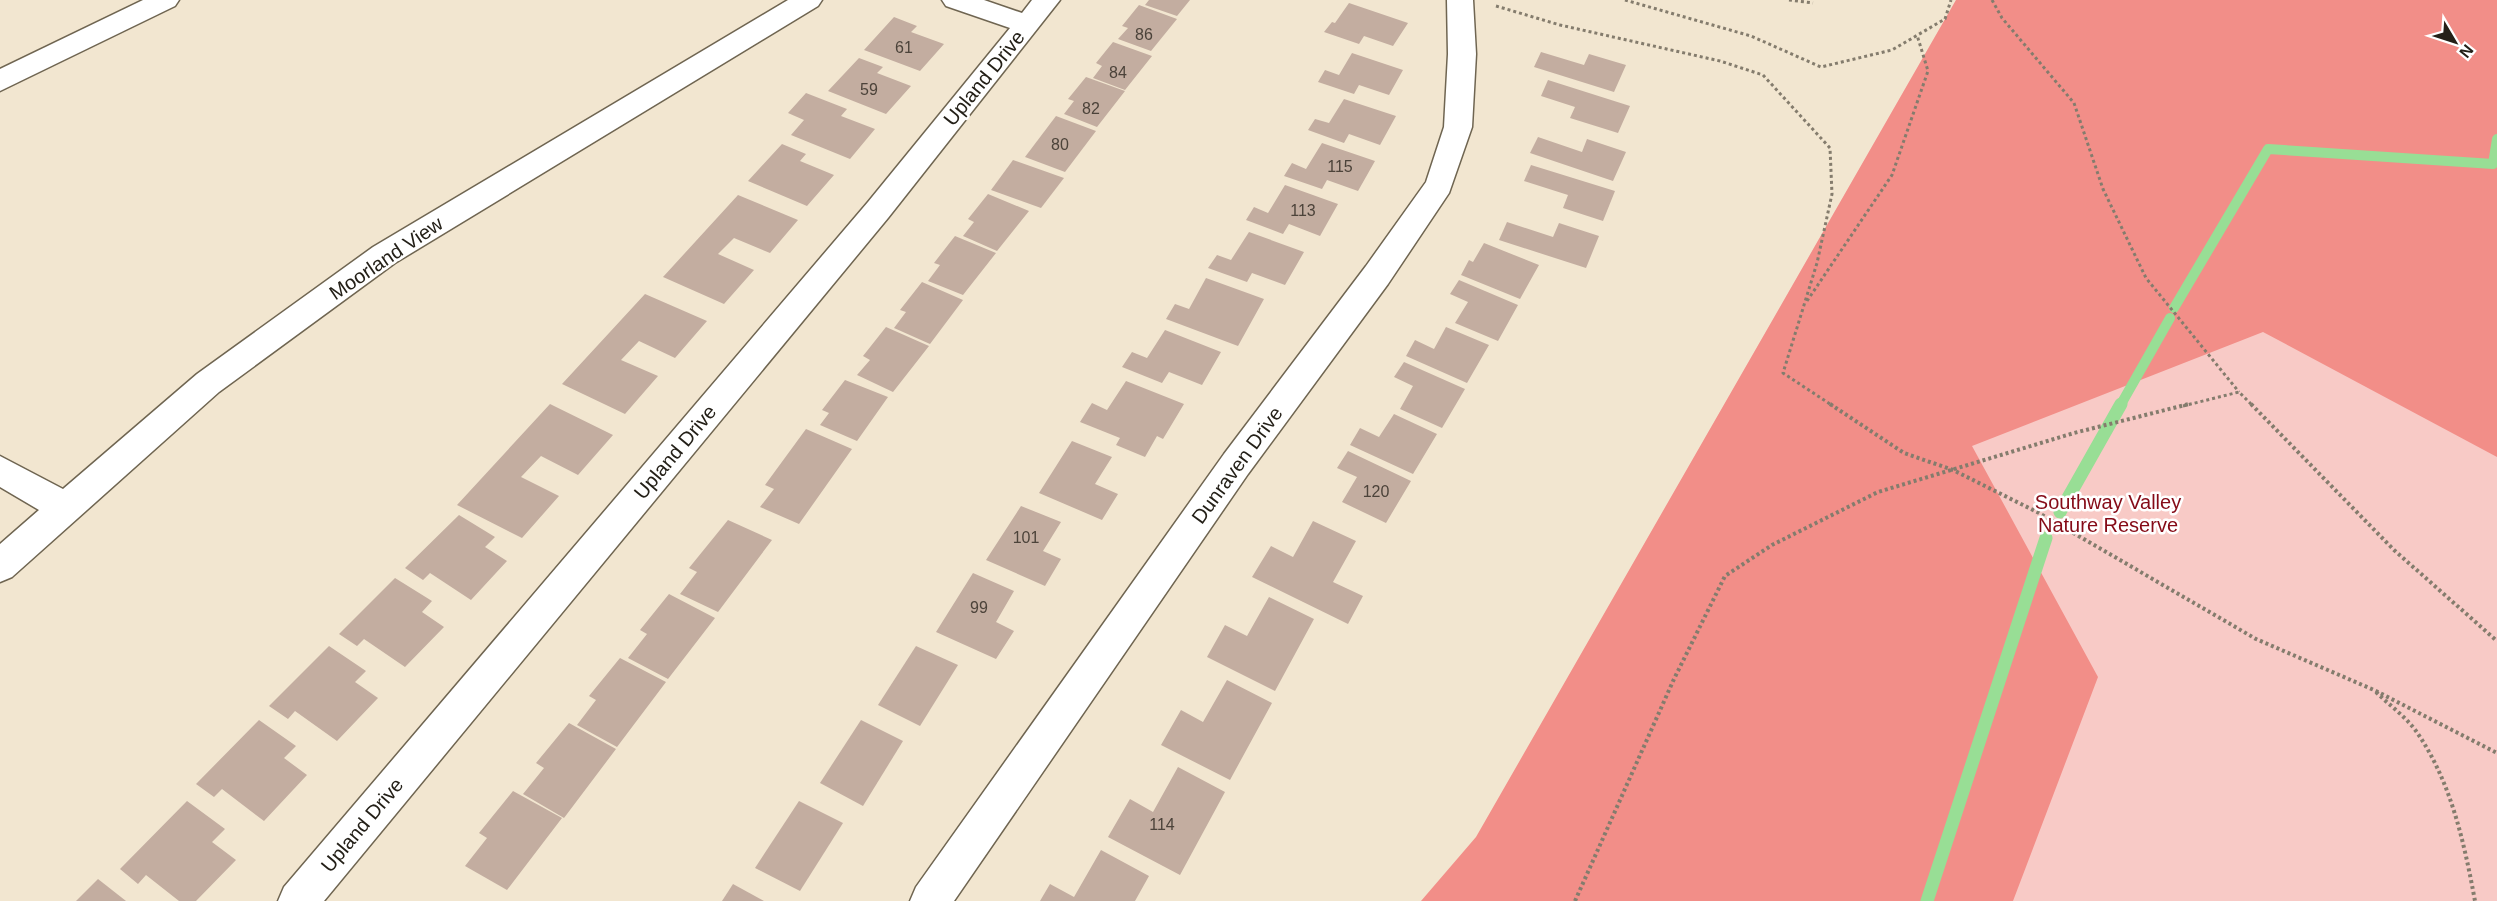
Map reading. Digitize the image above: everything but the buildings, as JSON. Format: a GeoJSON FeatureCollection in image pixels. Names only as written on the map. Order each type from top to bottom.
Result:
{"type":"FeatureCollection","features":[{"type":"Feature","properties":{"kind":"street"},"geometry":{"type":"LineString","coordinates":[[0,81],[166,0]]}},
{"type":"Feature","properties":{"kind":"street","name":"Moorland View"},"geometry":{"type":"LineString","coordinates":[[0,566],[208,383],[384,255],[770,21],[809,0]]}},
{"type":"Feature","properties":{"kind":"street"},"geometry":{"type":"LineString","coordinates":[[955,0],[1037,12]]}},
{"type":"Feature","properties":{"kind":"street","name":"Dunraven Drive"},"geometry":{"type":"LineString","coordinates":[[930,901],[1236,464],[1377,275],[1439,185],[1458,127],[1462,54],[1474,2]]}},
{"type":"Feature","properties":{"kind":"street","name":"Upland Drive"},"geometry":{"type":"LineString","coordinates":[[298,901],[878,210],[1037,12]]}},
{"type":"Feature","properties":{"kind":"street"},"geometry":{"type":"LineString","coordinates":[[0,470],[67,509]]}},
{"type":"Feature","properties":{"kind":"path"},"geometry":{"type":"LineString","coordinates":[[1624,0],[1751,36],[1821,68],[1892,50],[1945,19],[1951,0]]}},
{"type":"Feature","properties":{"kind":"path"},"geometry":{"type":"LineString","coordinates":[[1789,0],[1813,3]]}},
{"type":"Feature","properties":{"kind":"path"},"geometry":{"type":"LineString","coordinates":[[1992,0],[2002,18],[2074,104],[2103,189],[2145,279],[2239,392],[2394,550],[2497,641]]}},
{"type":"Feature","properties":{"kind":"path"},"geometry":{"type":"LineString","coordinates":[[1474,2],[1560,25],[1720,61],[1763,75],[1830,148],[1832,194],[1804,305],[1783,373],[1904,453],[1953,470],[2039,513],[2256,639],[2374,690],[2497,753]]}},
{"type":"Feature","properties":{"kind":"path"},"geometry":{"type":"LineString","coordinates":[[1804,305],[1892,175],[1928,71],[1917,35]]}},
{"type":"Feature","properties":{"kind":"path"},"geometry":{"type":"LineString","coordinates":[[1575,901],[1674,679],[1725,576],[1772,544],[1869,496],[2074,434],[2239,392]]}},
{"type":"Feature","properties":{"kind":"path"},"geometry":{"type":"LineString","coordinates":[[2374,690],[2415,730],[2440,777],[2464,841],[2475,901]]}},
{"type":"Feature","properties":{"kind":"green space","name":"Southway Valley Nature Reserve"},"geometry":{"type":"Polygon","coordinates":[[[1956,0],[2497,139],[2497,901],[1440,901],[1956,0]]]}},
{"type":"Feature","properties":{"kind":"shaded area","name":"Southway Valley Nature Reserve"},"geometry":{"type":"Polygon","coordinates":[[[1956,0],[2497,0],[2497,457],[2263,332],[1972,446],[2098,677],[2013,901],[1421,901],[1476,837],[1956,0]]]}},
{"type":"Feature","properties":{"kind":"waterway"},"geometry":{"type":"LineString","coordinates":[[2174,308],[2268,149],[2493,164],[2497,139]]}},
{"type":"Feature","properties":{"kind":"waterway"},"geometry":{"type":"LineString","coordinates":[[2120,406],[2170,318]]}},
{"type":"Feature","properties":{"kind":"waterway"},"geometry":{"type":"LineString","coordinates":[[2060,512],[2121,404]]}},
{"type":"Feature","properties":{"kind":"waterway"},"geometry":{"type":"LineString","coordinates":[[1927,901],[2046,538]]}}]}
